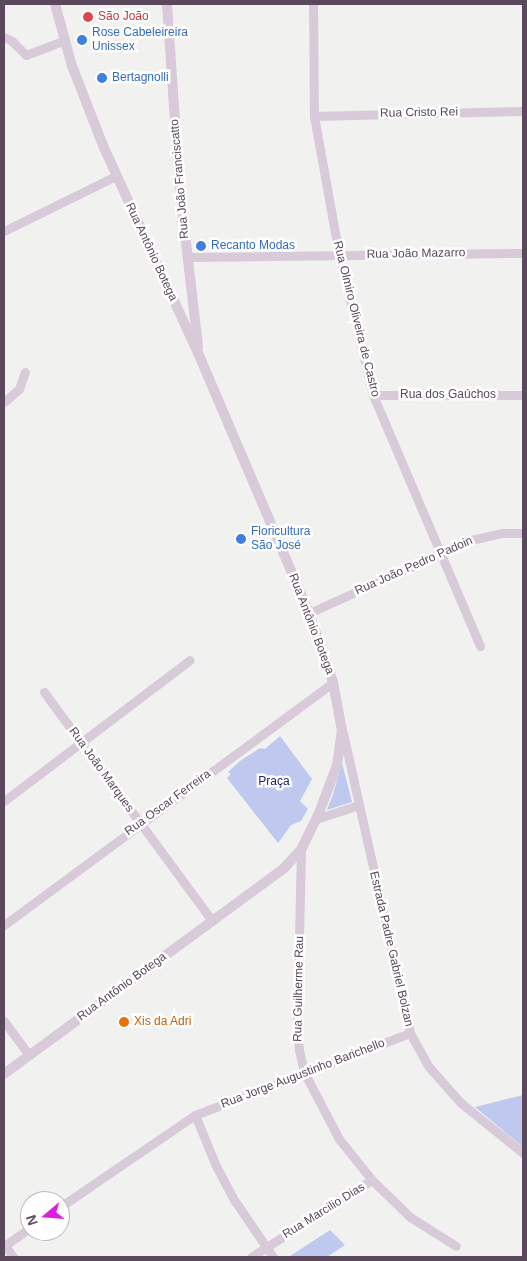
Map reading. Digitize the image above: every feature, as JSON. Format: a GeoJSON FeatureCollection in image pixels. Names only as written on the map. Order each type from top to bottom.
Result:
{"type":"FeatureCollection","features":[{"type":"Feature","properties":{"kind":"street","name":"Rua Antônio Botega"},"geometry":{"type":"LineString","coordinates":[[4,1074],[284,868],[301,850],[316,819],[337,764],[342,731],[333,682],[309,613],[198,353],[116,176],[72,66],[55,4]]}},
{"type":"Feature","properties":{"kind":"street","name":"Rua João Franciscatto"},"geometry":{"type":"LineString","coordinates":[[167,4],[179,182],[198,353]]}},
{"type":"Feature","properties":{"kind":"street","name":"Rua Olmiro Oliveira de Castro"},"geometry":{"type":"LineString","coordinates":[[312,4],[314,116],[339,255],[373,395],[439,554],[480,646]]}},
{"type":"Feature","properties":{"kind":"street"},"geometry":{"type":"LineString","coordinates":[[4,37],[9,38],[26,55],[65,40]]}},
{"type":"Feature","properties":{"kind":"street","name":"Rua Cristo Rei"},"geometry":{"type":"LineString","coordinates":[[314,116],[523,111]]}},
{"type":"Feature","properties":{"kind":"street"},"geometry":{"type":"LineString","coordinates":[[4,231],[116,176]]}},
{"type":"Feature","properties":{"kind":"street","name":"Rua João Mazarro"},"geometry":{"type":"LineString","coordinates":[[188,257],[523,253]]}},
{"type":"Feature","properties":{"kind":"street"},"geometry":{"type":"LineString","coordinates":[[4,402],[19,389],[25,372]]}},
{"type":"Feature","properties":{"kind":"street","name":"Rua dos Gaúchos"},"geometry":{"type":"LineString","coordinates":[[373,395],[523,395]]}},
{"type":"Feature","properties":{"kind":"street","name":"Rua João Pedro Padoin"},"geometry":{"type":"LineString","coordinates":[[309,613],[471,540],[502,533],[523,533]]}},
{"type":"Feature","properties":{"kind":"street"},"geometry":{"type":"LineString","coordinates":[[4,801],[190,660]]}},
{"type":"Feature","properties":{"kind":"street","name":"Rua Oscar Ferreira"},"geometry":{"type":"LineString","coordinates":[[4,925],[333,682]]}},
{"type":"Feature","properties":{"kind":"street","name":"Rua João Marques"},"geometry":{"type":"LineString","coordinates":[[44,692],[212,921]]}},
{"type":"Feature","properties":{"kind":"street","name":"Estrada Padre Gabriel Bolzan"},"geometry":{"type":"LineString","coordinates":[[342,731],[410,1033],[429,1067],[461,1102],[523,1153]]}},
{"type":"Feature","properties":{"kind":"street"},"geometry":{"type":"LineString","coordinates":[[316,819],[359,805]]}},
{"type":"Feature","properties":{"kind":"street","name":"Rua Guilherme Rau"},"geometry":{"type":"LineString","coordinates":[[301,850],[297,1023],[299,1050],[304,1072],[339,1139],[372,1180],[410,1217],[456,1246]]}},
{"type":"Feature","properties":{"kind":"street"},"geometry":{"type":"LineString","coordinates":[[4,1021],[29,1055]]}},
{"type":"Feature","properties":{"kind":"street","name":"Rua Jorge Augustinho Barichello"},"geometry":{"type":"LineString","coordinates":[[70,1200],[195,1115],[410,1033]]}},
{"type":"Feature","properties":{"kind":"street"},"geometry":{"type":"LineString","coordinates":[[195,1115],[226,1183],[274,1257]]}},
{"type":"Feature","properties":{"kind":"street","name":"Rua Marcilio Dias"},"geometry":{"type":"LineString","coordinates":[[251,1257],[372,1180]]}},
{"type":"Feature","properties":{"kind":"street"},"geometry":{"type":"LineString","coordinates":[[13,1257],[4,1245],[20,1235]]}},
{"type":"Feature","properties":{"kind":"green space","name":"Praça"},"geometry":{"type":"Polygon","coordinates":[[[280,736],[312,779],[300,801],[308,809],[301,821],[291,825],[278,843],[227,778],[231,774],[228,772],[240,761],[260,748],[265,749],[280,736]]]}},
{"type":"Feature","properties":{"kind":"green space"},"geometry":{"type":"Polygon","coordinates":[[[342,763],[352,802],[327,810],[333,794],[342,763]]]}},
{"type":"Feature","properties":{"kind":"green space"},"geometry":{"type":"Polygon","coordinates":[[[523,1095],[523,1147],[475,1107],[523,1095]]]}},
{"type":"Feature","properties":{"kind":"green space"},"geometry":{"type":"Polygon","coordinates":[[[330,1230],[345,1245],[327,1257],[290,1256],[330,1230]]]}},
{"type":"Feature","properties":{"kind":"place","name":"São João"},"geometry":{"type":"Point","coordinates":[88,17]}},
{"type":"Feature","properties":{"kind":"place","name":"Rose Cabeleireira Unissex"},"geometry":{"type":"Point","coordinates":[82,40]}},
{"type":"Feature","properties":{"kind":"place","name":"Bertagnolli"},"geometry":{"type":"Point","coordinates":[102,78]}},
{"type":"Feature","properties":{"kind":"place","name":"Recanto Modas"},"geometry":{"type":"Point","coordinates":[201,246]}},
{"type":"Feature","properties":{"kind":"place","name":"Floricultura São José"},"geometry":{"type":"Point","coordinates":[241,539]}},
{"type":"Feature","properties":{"kind":"place","name":"Xis da Adri"},"geometry":{"type":"Point","coordinates":[124,1022]}}]}
